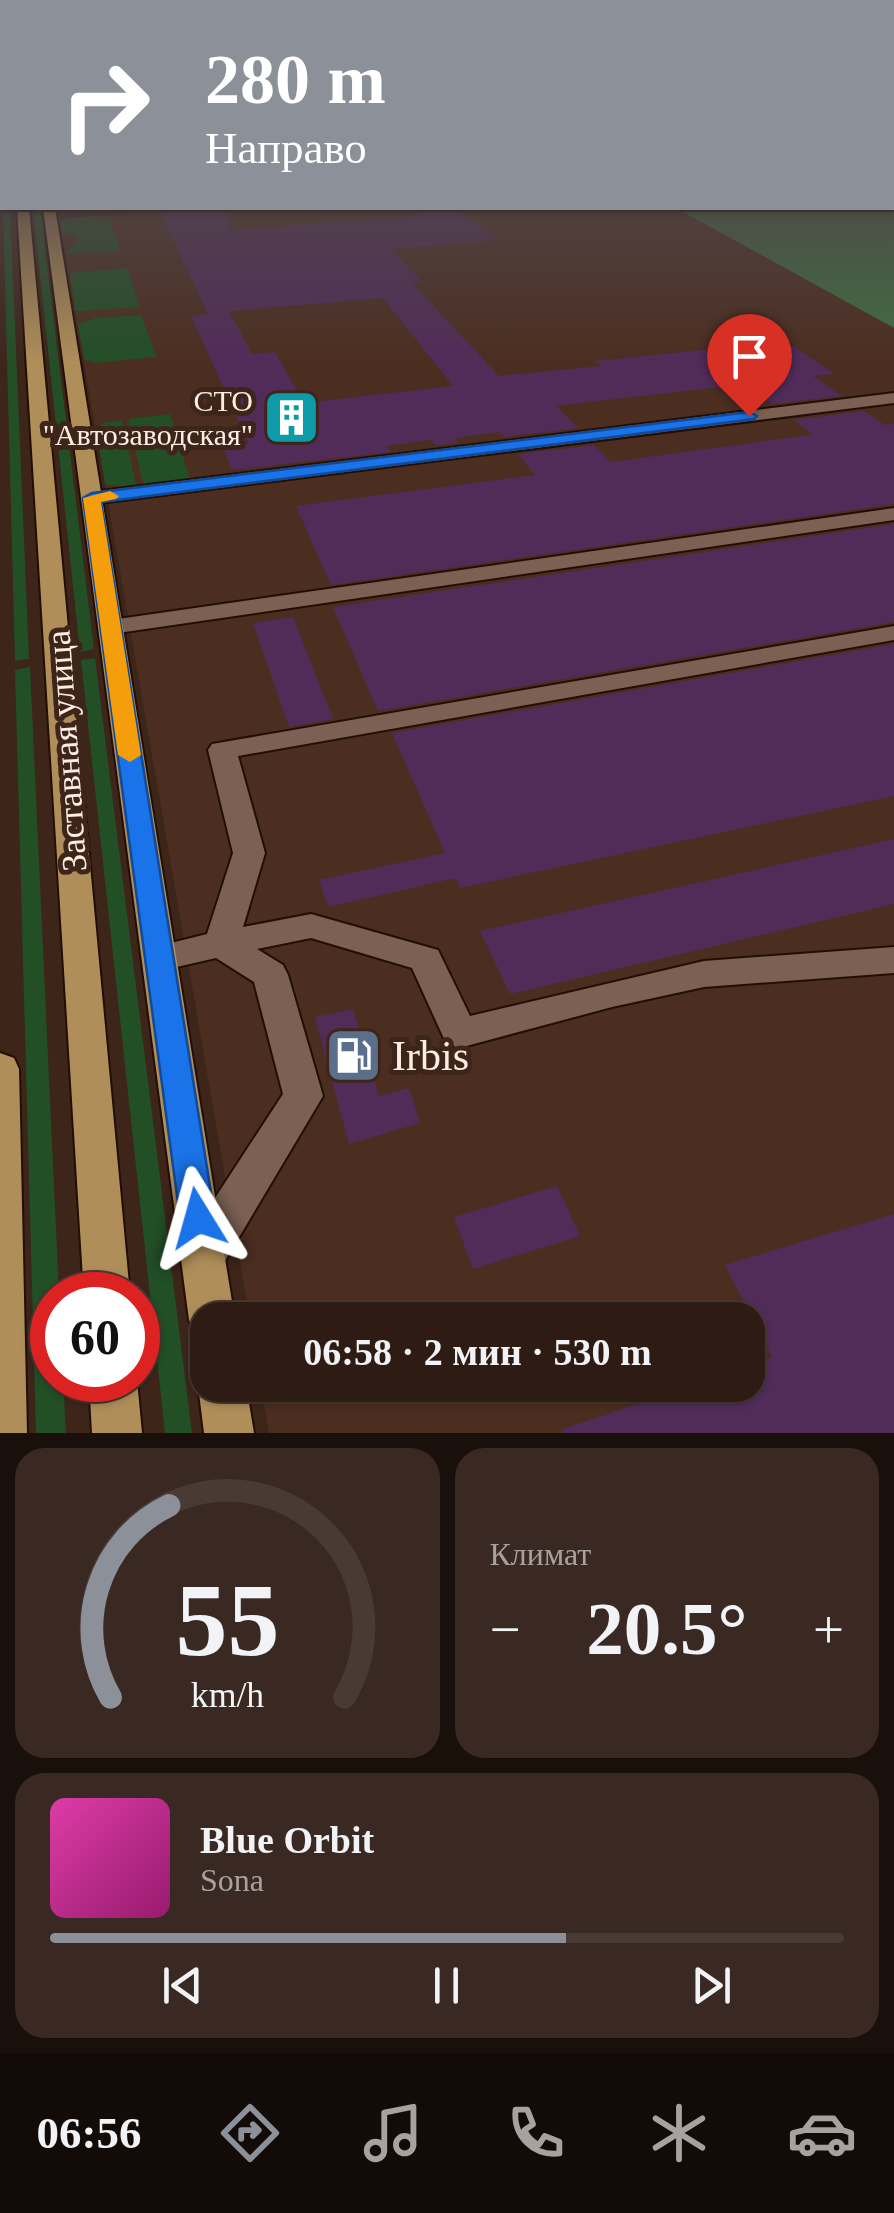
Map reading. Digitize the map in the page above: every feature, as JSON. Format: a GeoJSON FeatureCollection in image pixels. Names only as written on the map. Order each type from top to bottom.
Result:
{"type":"FeatureCollection","features":[{"type":"Feature","properties":{"kind":"main road","name":"Заставная улица"},"geometry":{"type":"LineString","coordinates":[[25,229],[105,1272]]}},
{"type":"Feature","properties":{"kind":"main road","name":"Заставная улица"},"geometry":{"type":"LineString","coordinates":[[52,229],[209,1302]]}},
{"type":"Feature","properties":{"kind":"main road"},"geometry":{"type":"LineString","coordinates":[[0,1069],[2,1433]]}},
{"type":"Feature","properties":{"kind":"main road"},"geometry":{"type":"LineString","coordinates":[[116,1402],[118,1433]]}},
{"type":"Feature","properties":{"kind":"main road"},"geometry":{"type":"LineString","coordinates":[[224,1402],[229,1433]]}},
{"type":"Feature","properties":{"kind":"street"},"geometry":{"type":"LineString","coordinates":[[92,498],[894,398]]}},
{"type":"Feature","properties":{"kind":"street"},"geometry":{"type":"LineString","coordinates":[[111,627],[894,514]]}},
{"type":"Feature","properties":{"kind":"street"},"geometry":{"type":"LineString","coordinates":[[221,944],[249,853],[222,750],[894,634]]}},
{"type":"Feature","properties":{"kind":"street"},"geometry":{"type":"LineString","coordinates":[[159,958],[311,926],[426,959],[459,1033],[702,974],[794,965],[862,966],[894,960]]}},
{"type":"Feature","properties":{"kind":"street"},"geometry":{"type":"LineString","coordinates":[[203,1256],[303,1096],[270,975],[221,944]]}},
{"type":"Feature","properties":{"kind":"shaded area"},"geometry":{"type":"Polygon","coordinates":[[[61,229],[719,229],[894,324],[894,1433],[269,1433],[264,1402],[765,1402],[765,1302],[247,1302],[61,229]]]}},
{"type":"Feature","properties":{"kind":"green space"},"geometry":{"type":"Polygon","coordinates":[[[4,229],[11,229],[29,659],[15,661],[4,229]]]}},
{"type":"Feature","properties":{"kind":"green space"},"geometry":{"type":"Polygon","coordinates":[[[35,229],[43,229],[94,649],[80,652],[35,229]]]}},
{"type":"Feature","properties":{"kind":"green space"},"geometry":{"type":"Polygon","coordinates":[[[61,229],[113,229],[120,252],[65,253],[77,243],[75,235],[61,229]]]}},
{"type":"Feature","properties":{"kind":"green space"},"geometry":{"type":"Polygon","coordinates":[[[714,229],[894,229],[894,328],[714,229]]]}},
{"type":"Feature","properties":{"kind":"green space"},"geometry":{"type":"Polygon","coordinates":[[[128,268],[140,307],[75,311],[70,273],[128,268]]]}},
{"type":"Feature","properties":{"kind":"green space"},"geometry":{"type":"Polygon","coordinates":[[[141,315],[157,357],[94,363],[84,359],[78,324],[96,318],[141,315]]]}},
{"type":"Feature","properties":{"kind":"green space"},"geometry":{"type":"Polygon","coordinates":[[[170,414],[190,480],[144,487],[128,419],[170,414]]]}},
{"type":"Feature","properties":{"kind":"green space"},"geometry":{"type":"Polygon","coordinates":[[[122,420],[137,489],[105,484],[96,429],[102,423],[122,420]]]}},
{"type":"Feature","properties":{"kind":"green space"},"geometry":{"type":"Polygon","coordinates":[[[95,658],[192,1433],[165,1433],[160,1387],[160,1272],[148,1272],[81,660],[95,658]]]}},
{"type":"Feature","properties":{"kind":"green space"},"geometry":{"type":"Polygon","coordinates":[[[30,667],[58,1272],[32,1272],[15,670],[30,667]]]}},
{"type":"Feature","properties":{"kind":"green space"},"geometry":{"type":"Polygon","coordinates":[[[35,1402],[64,1402],[66,1433],[36,1433],[35,1402]]]}},
{"type":"Feature","properties":{"kind":"building"},"geometry":{"type":"Polygon","coordinates":[[[168,229],[482,229],[496,240],[391,249],[422,282],[412,283],[499,376],[601,366],[595,361],[793,346],[835,374],[813,376],[842,396],[772,404],[745,384],[556,406],[578,428],[503,437],[499,432],[435,445],[431,440],[386,446],[390,452],[232,470],[223,447],[249,444],[191,316],[208,314],[168,229]],[[383,298],[229,311],[252,354],[275,352],[304,403],[453,386],[383,298]]]}},
{"type":"Feature","properties":{"kind":"building"},"geometry":{"type":"Polygon","coordinates":[[[864,411],[885,425],[894,424],[894,504],[331,585],[296,506],[535,475],[518,454],[594,445],[611,462],[809,435],[813,434],[793,420],[864,411]]]}},
{"type":"Feature","properties":{"kind":"building"},"geometry":{"type":"Polygon","coordinates":[[[894,524],[894,622],[378,711],[333,607],[894,524]]]}},
{"type":"Feature","properties":{"kind":"building"},"geometry":{"type":"Polygon","coordinates":[[[293,617],[333,719],[289,727],[253,623],[293,617]]]}},
{"type":"Feature","properties":{"kind":"building"},"geometry":{"type":"Polygon","coordinates":[[[894,644],[894,796],[460,888],[456,878],[328,907],[319,880],[445,853],[392,733],[894,644]]]}},
{"type":"Feature","properties":{"kind":"building"},"geometry":{"type":"Polygon","coordinates":[[[894,839],[894,904],[510,994],[480,931],[894,839]]]}},
{"type":"Feature","properties":{"kind":"building"},"geometry":{"type":"Polygon","coordinates":[[[353,1009],[379,1096],[409,1088],[420,1123],[349,1144],[315,1017],[353,1009]]]}},
{"type":"Feature","properties":{"kind":"building"},"geometry":{"type":"Polygon","coordinates":[[[557,1186],[580,1236],[473,1269],[454,1217],[557,1186]]]}},
{"type":"Feature","properties":{"kind":"building"},"geometry":{"type":"Polygon","coordinates":[[[894,1214],[894,1433],[564,1433],[563,1429],[644,1402],[765,1402],[765,1360],[772,1357],[765,1343],[765,1302],[744,1302],[725,1265],[894,1214]]]}},
{"type":"Feature","properties":{"kind":"slow traffic"},"geometry":{"type":"LineString","coordinates":[[110,496],[92,498],[130,755]]}},
{"type":"Feature","properties":{"kind":"place","name":"СТО \"Автозаводская\""},"geometry":{"type":"Point","coordinates":[292,418]}},
{"type":"Feature","properties":{"kind":"place","name":"Irbis"},"geometry":{"type":"Point","coordinates":[353,1055]}},
{"type":"Feature","properties":{"kind":"route"},"geometry":{"type":"LineString","coordinates":[[198,1218],[92,498],[749,416]]}}]}
